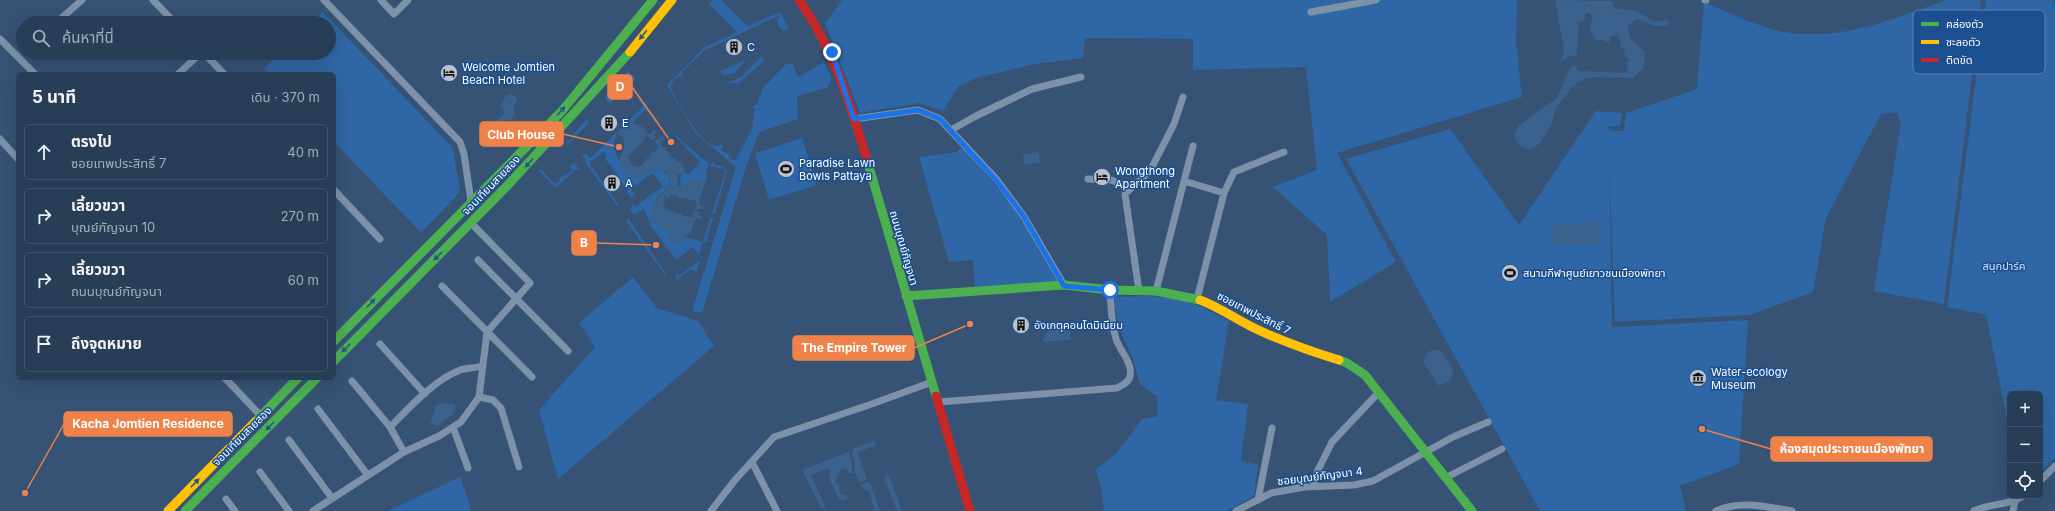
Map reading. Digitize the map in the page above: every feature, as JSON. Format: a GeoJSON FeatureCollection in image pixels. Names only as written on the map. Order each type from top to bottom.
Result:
{"type":"FeatureCollection","features":[{"type":"Feature","properties":{"kind":"main road","name":"จอมเทียนสายสอง"},"geometry":{"type":"LineString","coordinates":[[336,339],[471,201],[561,112],[653,0]]}},
{"type":"Feature","properties":{"kind":"main road","name":"จอมเทียนสายสอง"},"geometry":{"type":"LineString","coordinates":[[336,359],[507,188],[585,103],[672,0]]}},
{"type":"Feature","properties":{"kind":"main road","name":"ถนนบุณย์กัญจนา"},"geometry":{"type":"LineString","coordinates":[[799,0],[816,22],[832,52],[854,119],[939,402],[970,511]]}},
{"type":"Feature","properties":{"kind":"main road","name":"ซอยเทพประสิทธิ์ 7"},"geometry":{"type":"LineString","coordinates":[[906,296],[1064,286],[1110,290],[1156,291],[1197,299],[1217,306],[1250,326],[1289,344],[1347,363],[1365,375],[1428,452],[1472,511]]}},
{"type":"Feature","properties":{"kind":"main road","name":"จอมเทียนสายสอง"},"geometry":{"type":"LineString","coordinates":[[168,511],[296,380]]}},
{"type":"Feature","properties":{"kind":"main road","name":"จอมเทียนสายสอง"},"geometry":{"type":"LineString","coordinates":[[185,511],[315,380]]}},
{"type":"Feature","properties":{"kind":"main road"},"geometry":{"type":"LineString","coordinates":[[280,396],[289,406]]}},
{"type":"Feature","properties":{"kind":"street"},"geometry":{"type":"LineString","coordinates":[[64,16],[82,0]]}},
{"type":"Feature","properties":{"kind":"street"},"geometry":{"type":"LineString","coordinates":[[153,0],[168,16]]}},
{"type":"Feature","properties":{"kind":"street"},"geometry":{"type":"LineString","coordinates":[[324,0],[460,142],[464,154],[471,201]]}},
{"type":"Feature","properties":{"kind":"street"},"geometry":{"type":"LineString","coordinates":[[380,0],[394,14],[408,0]]}},
{"type":"Feature","properties":{"kind":"street"},"geometry":{"type":"LineString","coordinates":[[1311,12],[1376,0]]}},
{"type":"Feature","properties":{"kind":"street"},"geometry":{"type":"LineString","coordinates":[[0,39],[16,51]]}},
{"type":"Feature","properties":{"kind":"street"},"geometry":{"type":"LineString","coordinates":[[25,60],[34,72]]}},
{"type":"Feature","properties":{"kind":"street"},"geometry":{"type":"LineString","coordinates":[[180,72],[195,60]]}},
{"type":"Feature","properties":{"kind":"street"},"geometry":{"type":"LineString","coordinates":[[210,60],[222,72]]}},
{"type":"Feature","properties":{"kind":"street"},"geometry":{"type":"LineString","coordinates":[[951,130],[1032,89],[1081,77]]}},
{"type":"Feature","properties":{"kind":"street"},"geometry":{"type":"LineString","coordinates":[[1139,291],[1125,194],[1150,171],[1174,124],[1183,97]]}},
{"type":"Feature","properties":{"kind":"street"},"geometry":{"type":"LineString","coordinates":[[854,119],[918,110],[940,119],[996,180],[1023,215],[1064,286]]}},
{"type":"Feature","properties":{"kind":"street"},"geometry":{"type":"LineString","coordinates":[[0,139],[16,156]]}},
{"type":"Feature","properties":{"kind":"street"},"geometry":{"type":"LineString","coordinates":[[1156,291],[1193,146]]}},
{"type":"Feature","properties":{"kind":"street"},"geometry":{"type":"LineString","coordinates":[[1197,299],[1224,193],[1234,172],[1284,152]]}},
{"type":"Feature","properties":{"kind":"street"},"geometry":{"type":"LineString","coordinates":[[1088,179],[1111,180],[1131,188]]}},
{"type":"Feature","properties":{"kind":"street"},"geometry":{"type":"LineString","coordinates":[[1184,181],[1224,193]]}},
{"type":"Feature","properties":{"kind":"street"},"geometry":{"type":"LineString","coordinates":[[336,192],[380,239]]}},
{"type":"Feature","properties":{"kind":"street"},"geometry":{"type":"LineString","coordinates":[[313,511],[367,474],[404,452],[454,427],[461,422],[479,397],[487,332],[530,283],[471,223]]}},
{"type":"Feature","properties":{"kind":"street"},"geometry":{"type":"LineString","coordinates":[[478,260],[568,350]]}},
{"type":"Feature","properties":{"kind":"street"},"geometry":{"type":"LineString","coordinates":[[442,286],[532,377]]}},
{"type":"Feature","properties":{"kind":"street"},"geometry":{"type":"LineString","coordinates":[[939,402],[1117,388],[1127,383],[1130,378],[1130,369],[1117,341],[1112,322],[1110,290]]}},
{"type":"Feature","properties":{"kind":"street"},"geometry":{"type":"LineString","coordinates":[[380,344],[425,394]]}},
{"type":"Feature","properties":{"kind":"street"},"geometry":{"type":"LineString","coordinates":[[390,427],[425,394],[460,370],[482,366]]}},
{"type":"Feature","properties":{"kind":"street"},"geometry":{"type":"LineString","coordinates":[[227,380],[261,416]]}},
{"type":"Feature","properties":{"kind":"street"},"geometry":{"type":"LineString","coordinates":[[352,381],[390,427],[404,452]]}},
{"type":"Feature","properties":{"kind":"street"},"geometry":{"type":"LineString","coordinates":[[711,511],[774,437],[851,412],[932,382]]}},
{"type":"Feature","properties":{"kind":"street"},"geometry":{"type":"LineString","coordinates":[[1313,486],[1318,470],[1332,442],[1379,392]]}},
{"type":"Feature","properties":{"kind":"street"},"geometry":{"type":"LineString","coordinates":[[479,397],[492,400],[501,408],[519,467]]}},
{"type":"Feature","properties":{"kind":"street"},"geometry":{"type":"LineString","coordinates":[[318,409],[367,474]]}},
{"type":"Feature","properties":{"kind":"street","name":"ซอยบุณย์กัญจนา 4"},"geometry":{"type":"LineString","coordinates":[[1236,511],[1271,493],[1313,486],[1354,485],[1373,481],[1469,429],[1488,422]]}},
{"type":"Feature","properties":{"kind":"street"},"geometry":{"type":"LineString","coordinates":[[454,427],[468,468]]}},
{"type":"Feature","properties":{"kind":"street"},"geometry":{"type":"LineString","coordinates":[[1258,500],[1272,428]]}},
{"type":"Feature","properties":{"kind":"street"},"geometry":{"type":"LineString","coordinates":[[289,440],[332,498]]}},
{"type":"Feature","properties":{"kind":"street"},"geometry":{"type":"LineString","coordinates":[[1447,478],[1502,449]]}},
{"type":"Feature","properties":{"kind":"street"},"geometry":{"type":"LineString","coordinates":[[752,462],[777,511]]}},
{"type":"Feature","properties":{"kind":"street"},"geometry":{"type":"LineString","coordinates":[[2043,478],[2055,466]]}},
{"type":"Feature","properties":{"kind":"street"},"geometry":{"type":"LineString","coordinates":[[260,472],[289,511]]}},
{"type":"Feature","properties":{"kind":"street"},"geometry":{"type":"LineString","coordinates":[[226,499],[235,511]]}},
{"type":"Feature","properties":{"kind":"street"},"geometry":{"type":"LineString","coordinates":[[1974,511],[1984,506],[2015,502],[2019,499]]}},
{"type":"Feature","properties":{"kind":"street"},"geometry":{"type":"LineString","coordinates":[[2013,511],[2015,502]]}},
{"type":"Feature","properties":{"kind":"street"},"geometry":{"type":"LineString","coordinates":[[1716,511],[1730,505],[1792,511]]}},
{"type":"Feature","properties":{"kind":"green space"},"geometry":{"type":"Polygon","coordinates":[[[714,0],[721,0],[748,26],[780,12],[789,28],[782,31],[776,19],[779,18],[778,16],[704,51],[682,72],[684,74],[675,79],[671,84],[672,91],[693,127],[708,143],[716,146],[723,144],[721,150],[730,155],[729,158],[735,161],[752,129],[755,109],[752,107],[758,103],[762,89],[786,64],[793,64],[798,77],[824,62],[832,78],[827,88],[797,96],[798,119],[759,132],[746,167],[703,310],[700,313],[692,311],[736,167],[696,134],[667,85],[705,47],[737,32],[709,4],[714,0]]]}},
{"type":"Feature","properties":{"kind":"green space"},"geometry":{"type":"Polygon","coordinates":[[[842,0],[1517,0],[1516,43],[1522,97],[1337,153],[1396,262],[1330,302],[1327,235],[1273,187],[1317,170],[1306,67],[1193,70],[1193,39],[1085,38],[1083,58],[1035,64],[976,78],[959,86],[943,111],[919,103],[860,113],[825,23],[842,0]]]}},
{"type":"Feature","properties":{"kind":"green space"},"geometry":{"type":"Polygon","coordinates":[[[1946,0],[1981,0],[1980,10],[1918,10],[1946,0]]]}},
{"type":"Feature","properties":{"kind":"green space","name":"สนุกปาร์ค"},"geometry":{"type":"Polygon","coordinates":[[[1986,0],[2053,0],[2055,5],[2055,458],[2043,471],[2043,391],[2007,391],[2007,419],[1986,315],[1947,307],[1977,74],[2045,74],[2045,10],[1985,10],[1986,0]]]}},
{"type":"Feature","properties":{"kind":"green space"},"geometry":{"type":"Polygon","coordinates":[[[1704,2],[1746,20],[1790,33],[1831,33],[1870,26],[1913,12],[1913,74],[1972,74],[1944,304],[1874,291],[1901,122],[1896,112],[1881,114],[1826,218],[1813,292],[1750,315],[1615,322],[1609,164],[1612,327],[1748,320],[1739,464],[1680,486],[1686,511],[1540,511],[1346,159],[1450,129],[1519,225],[1596,111],[1622,113],[1620,126],[1609,126],[1609,130],[1624,131],[1626,113],[1697,89],[1704,2]]]}},
{"type":"Feature","properties":{"kind":"green space"},"geometry":{"type":"Polygon","coordinates":[[[323,12],[327,16],[319,16],[323,12]]]}},
{"type":"Feature","properties":{"kind":"green space"},"geometry":{"type":"Polygon","coordinates":[[[336,26],[453,148],[460,192],[421,233],[336,144],[336,72],[267,72],[264,69],[273,60],[336,60],[336,26]]]}},
{"type":"Feature","properties":{"kind":"green space"},"geometry":{"type":"Polygon","coordinates":[[[761,57],[765,60],[739,83],[727,83],[741,77],[761,57]]]}},
{"type":"Feature","properties":{"kind":"green space"},"geometry":{"type":"Polygon","coordinates":[[[745,60],[735,72],[725,75],[721,74],[721,71],[745,60]]]}},
{"type":"Feature","properties":{"kind":"green space"},"geometry":{"type":"Polygon","coordinates":[[[628,71],[636,78],[610,103],[605,98],[628,71]]]}},
{"type":"Feature","properties":{"kind":"green space"},"geometry":{"type":"Polygon","coordinates":[[[637,98],[645,105],[649,101],[646,107],[664,125],[645,110],[632,123],[631,121],[616,134],[617,138],[614,140],[615,151],[619,161],[634,178],[640,177],[652,170],[663,169],[664,170],[662,170],[669,176],[669,188],[657,198],[653,204],[652,212],[661,227],[670,232],[669,239],[675,244],[681,243],[686,237],[703,242],[699,255],[702,256],[701,258],[693,247],[676,260],[651,226],[644,209],[634,215],[629,209],[634,205],[637,207],[648,196],[663,187],[653,173],[633,187],[631,190],[635,195],[631,198],[627,191],[628,190],[620,181],[621,179],[606,160],[606,155],[604,152],[590,162],[591,166],[619,205],[617,206],[585,162],[585,158],[582,155],[585,153],[590,158],[643,107],[637,98]]]}},
{"type":"Feature","properties":{"kind":"green space"},"geometry":{"type":"Polygon","coordinates":[[[587,119],[590,122],[568,144],[566,142],[572,138],[571,137],[587,119]]]}},
{"type":"Feature","properties":{"kind":"green space"},"geometry":{"type":"Polygon","coordinates":[[[668,129],[710,165],[714,160],[714,163],[717,166],[719,165],[727,170],[715,214],[712,213],[726,170],[708,165],[706,182],[692,180],[684,187],[680,188],[681,184],[679,181],[681,179],[680,176],[682,175],[681,172],[688,175],[700,162],[668,129]]]}},
{"type":"Feature","properties":{"kind":"green space","name":"Paradise Lawn Bowls Pattaya"},"geometry":{"type":"Polygon","coordinates":[[[802,138],[817,185],[769,200],[755,153],[802,138]]]}},
{"type":"Feature","properties":{"kind":"green space"},"geometry":{"type":"Polygon","coordinates":[[[962,147],[1019,213],[1059,282],[975,287],[973,260],[949,262],[919,157],[957,152],[962,147]]]}},
{"type":"Feature","properties":{"kind":"green space"},"geometry":{"type":"Polygon","coordinates":[[[574,163],[580,170],[578,171],[576,169],[556,188],[539,171],[540,169],[555,184],[560,181],[560,178],[571,171],[570,166],[574,163]]]}},
{"type":"Feature","properties":{"kind":"green space"},"geometry":{"type":"Polygon","coordinates":[[[710,218],[713,219],[706,243],[703,242],[710,218]]]}},
{"type":"Feature","properties":{"kind":"green space"},"geometry":{"type":"Polygon","coordinates":[[[629,219],[666,274],[665,275],[626,221],[629,219]]]}},
{"type":"Feature","properties":{"kind":"green space"},"geometry":{"type":"Polygon","coordinates":[[[700,260],[696,272],[692,269],[675,281],[677,277],[674,274],[681,275],[700,260]]]}},
{"type":"Feature","properties":{"kind":"green space"},"geometry":{"type":"Polygon","coordinates":[[[633,277],[657,308],[698,321],[714,346],[558,479],[539,410],[595,347],[579,323],[633,277]]]}},
{"type":"Feature","properties":{"kind":"green space"},"geometry":{"type":"Polygon","coordinates":[[[1149,296],[1175,299],[1200,306],[1229,321],[1216,400],[1248,404],[1241,461],[1258,464],[1254,496],[1227,511],[1104,511],[1101,486],[1095,470],[1115,455],[1142,419],[1158,416],[1156,396],[1140,384],[1132,356],[1118,326],[1114,297],[1149,296]]]}},
{"type":"Feature","properties":{"kind":"green space"},"geometry":{"type":"Polygon","coordinates":[[[460,477],[471,507],[469,511],[388,511],[460,477]]]}},
{"type":"Feature","properties":{"kind":"shaded area"},"geometry":{"type":"Polygon","coordinates":[[[1555,0],[1612,1],[1614,8],[1637,11],[1653,21],[1668,20],[1668,26],[1654,26],[1637,19],[1628,25],[1631,39],[1645,52],[1644,68],[1633,78],[1594,77],[1583,79],[1572,87],[1555,110],[1551,126],[1539,144],[1530,150],[1520,146],[1514,136],[1518,126],[1557,98],[1571,66],[1575,64],[1578,71],[1626,73],[1629,58],[1624,56],[1625,49],[1620,48],[1621,41],[1617,35],[1610,37],[1609,43],[1602,40],[1595,40],[1590,29],[1593,14],[1586,12],[1583,22],[1579,22],[1577,55],[1570,56],[1561,62],[1564,50],[1555,0]]]}},
{"type":"Feature","properties":{"kind":"shaded area"},"geometry":{"type":"Polygon","coordinates":[[[510,94],[516,97],[517,101],[513,107],[515,112],[512,119],[501,122],[500,126],[497,126],[497,120],[504,114],[504,110],[500,107],[506,95],[510,94]]]}},
{"type":"Feature","properties":{"kind":"shaded area"},"geometry":{"type":"Polygon","coordinates":[[[631,121],[635,125],[640,125],[642,128],[643,127],[646,133],[650,134],[654,130],[657,132],[654,135],[656,137],[652,140],[648,136],[645,137],[644,140],[630,154],[628,157],[633,166],[640,167],[653,151],[655,152],[658,146],[654,141],[662,137],[664,139],[660,143],[662,147],[682,164],[685,170],[680,175],[679,173],[677,174],[678,186],[684,187],[697,179],[705,182],[699,202],[700,205],[705,207],[705,209],[695,209],[697,204],[694,200],[678,198],[678,196],[670,194],[669,200],[666,197],[668,193],[664,197],[665,202],[662,206],[665,206],[666,210],[682,214],[683,216],[693,217],[694,211],[699,213],[702,217],[701,219],[696,218],[691,231],[680,244],[672,242],[668,237],[670,232],[655,222],[652,217],[653,205],[669,188],[670,179],[667,173],[662,171],[663,169],[652,170],[640,177],[634,178],[625,172],[619,160],[623,150],[624,140],[622,136],[616,134],[631,121]]]}},
{"type":"Feature","properties":{"kind":"shaded area"},"geometry":{"type":"Polygon","coordinates":[[[1039,152],[1040,163],[1024,165],[1023,154],[1039,152]]]}},
{"type":"Feature","properties":{"kind":"shaded area"},"geometry":{"type":"Polygon","coordinates":[[[1600,222],[1601,244],[1554,246],[1553,224],[1600,222]]]}},
{"type":"Feature","properties":{"kind":"shaded area"},"geometry":{"type":"Polygon","coordinates":[[[1070,327],[1071,340],[1042,342],[1048,330],[1070,327]]]}},
{"type":"Feature","properties":{"kind":"shaded area"},"geometry":{"type":"Polygon","coordinates":[[[1432,350],[1440,350],[1454,371],[1449,381],[1439,386],[1423,362],[1427,353],[1432,350]]]}},
{"type":"Feature","properties":{"kind":"shaded area"},"geometry":{"type":"Polygon","coordinates":[[[442,403],[454,404],[456,408],[452,415],[437,426],[430,423],[436,406],[442,403]]]}},
{"type":"Feature","properties":{"kind":"shaded area"},"geometry":{"type":"Polygon","coordinates":[[[875,441],[876,447],[868,447],[865,450],[857,452],[867,479],[859,483],[854,469],[855,464],[852,453],[854,448],[875,441]]]}},
{"type":"Feature","properties":{"kind":"shaded area"},"geometry":{"type":"Polygon","coordinates":[[[848,452],[850,454],[853,473],[849,474],[847,469],[842,468],[835,482],[840,485],[839,490],[841,494],[846,495],[848,499],[843,501],[839,500],[828,476],[831,474],[828,468],[811,476],[826,508],[822,510],[802,470],[848,452]]]}},
{"type":"Feature","properties":{"kind":"shaded area"},"geometry":{"type":"Polygon","coordinates":[[[889,475],[902,511],[897,511],[884,477],[889,475]]]}},
{"type":"Feature","properties":{"kind":"shaded area"},"geometry":{"type":"Polygon","coordinates":[[[867,482],[870,483],[880,511],[871,511],[874,509],[869,491],[863,489],[861,485],[867,482]]]}},
{"type":"Feature","properties":{"kind":"traffic: fast"},"geometry":{"type":"LineString","coordinates":[[336,339],[561,112],[653,0]]}},
{"type":"Feature","properties":{"kind":"traffic: fast"},"geometry":{"type":"LineString","coordinates":[[336,359],[508,185],[630,52]]}},
{"type":"Feature","properties":{"kind":"traffic: fast"},"geometry":{"type":"LineString","coordinates":[[867,160],[936,396]]}},
{"type":"Feature","properties":{"kind":"traffic: fast"},"geometry":{"type":"LineString","coordinates":[[906,296],[1064,285],[1110,290],[1156,291],[1200,300]]}},
{"type":"Feature","properties":{"kind":"traffic: fast"},"geometry":{"type":"LineString","coordinates":[[1339,360],[1347,363],[1365,375],[1472,511]]}},
{"type":"Feature","properties":{"kind":"traffic: fast"},"geometry":{"type":"LineString","coordinates":[[255,422],[296,380]]}},
{"type":"Feature","properties":{"kind":"traffic: fast"},"geometry":{"type":"LineString","coordinates":[[185,511],[315,380]]}},
{"type":"Feature","properties":{"kind":"traffic: slow"},"geometry":{"type":"LineString","coordinates":[[630,52],[672,0]]}},
{"type":"Feature","properties":{"kind":"traffic: slow"},"geometry":{"type":"LineString","coordinates":[[1200,300],[1274,337],[1339,360]]}},
{"type":"Feature","properties":{"kind":"traffic: slow"},"geometry":{"type":"LineString","coordinates":[[168,511],[255,422]]}},
{"type":"Feature","properties":{"kind":"traffic: jam"},"geometry":{"type":"LineString","coordinates":[[799,0],[822,37],[831,57],[847,97],[867,160]]}},
{"type":"Feature","properties":{"kind":"traffic: jam"},"geometry":{"type":"LineString","coordinates":[[936,396],[970,511]]}},
{"type":"Feature","properties":{"kind":"place","name":"C"},"geometry":{"type":"Point","coordinates":[734,47]}},
{"type":"Feature","properties":{"kind":"place","name":"Welcome Jomtien Beach Hotel"},"geometry":{"type":"Point","coordinates":[449,73]}},
{"type":"Feature","properties":{"kind":"place","name":"E"},"geometry":{"type":"Point","coordinates":[609,123]}},
{"type":"Feature","properties":{"kind":"place","name":"D"},"geometry":{"type":"Point","coordinates":[671,142]}},
{"type":"Feature","properties":{"kind":"place","name":"Club House"},"geometry":{"type":"Point","coordinates":[619,147]}},
{"type":"Feature","properties":{"kind":"place","name":"Paradise Lawn Bowls Pattaya"},"geometry":{"type":"Point","coordinates":[786,169]}},
{"type":"Feature","properties":{"kind":"place","name":"Wongthong Apartment"},"geometry":{"type":"Point","coordinates":[1102,177]}},
{"type":"Feature","properties":{"kind":"place","name":"A"},"geometry":{"type":"Point","coordinates":[612,183]}},
{"type":"Feature","properties":{"kind":"place","name":"B"},"geometry":{"type":"Point","coordinates":[656,245]}},
{"type":"Feature","properties":{"kind":"place","name":"สนามกีฬาศูนย์เยาวชนเมืองพัทยา"},"geometry":{"type":"Point","coordinates":[1510,273]}},
{"type":"Feature","properties":{"kind":"place","name":"The Empire Tower"},"geometry":{"type":"Point","coordinates":[970,324]}},
{"type":"Feature","properties":{"kind":"place","name":"อังเกตุคอนโดมิเนียม"},"geometry":{"type":"Point","coordinates":[1021,325]}},
{"type":"Feature","properties":{"kind":"place","name":"Water-ecology Museum"},"geometry":{"type":"Point","coordinates":[1698,378]}},
{"type":"Feature","properties":{"kind":"place","name":"ห้องสมุดประชาชนเมืองพัทยา"},"geometry":{"type":"Point","coordinates":[1702,429]}},
{"type":"Feature","properties":{"kind":"place","name":"Kacha Jomtien Residence"},"geometry":{"type":"Point","coordinates":[25,493]}},
{"type":"Feature","properties":{"kind":"route"},"geometry":{"type":"LineString","coordinates":[[832,52],[852,109],[854,119],[918,110],[940,119],[996,180],[1023,215],[1064,286],[1110,290]]}}]}
